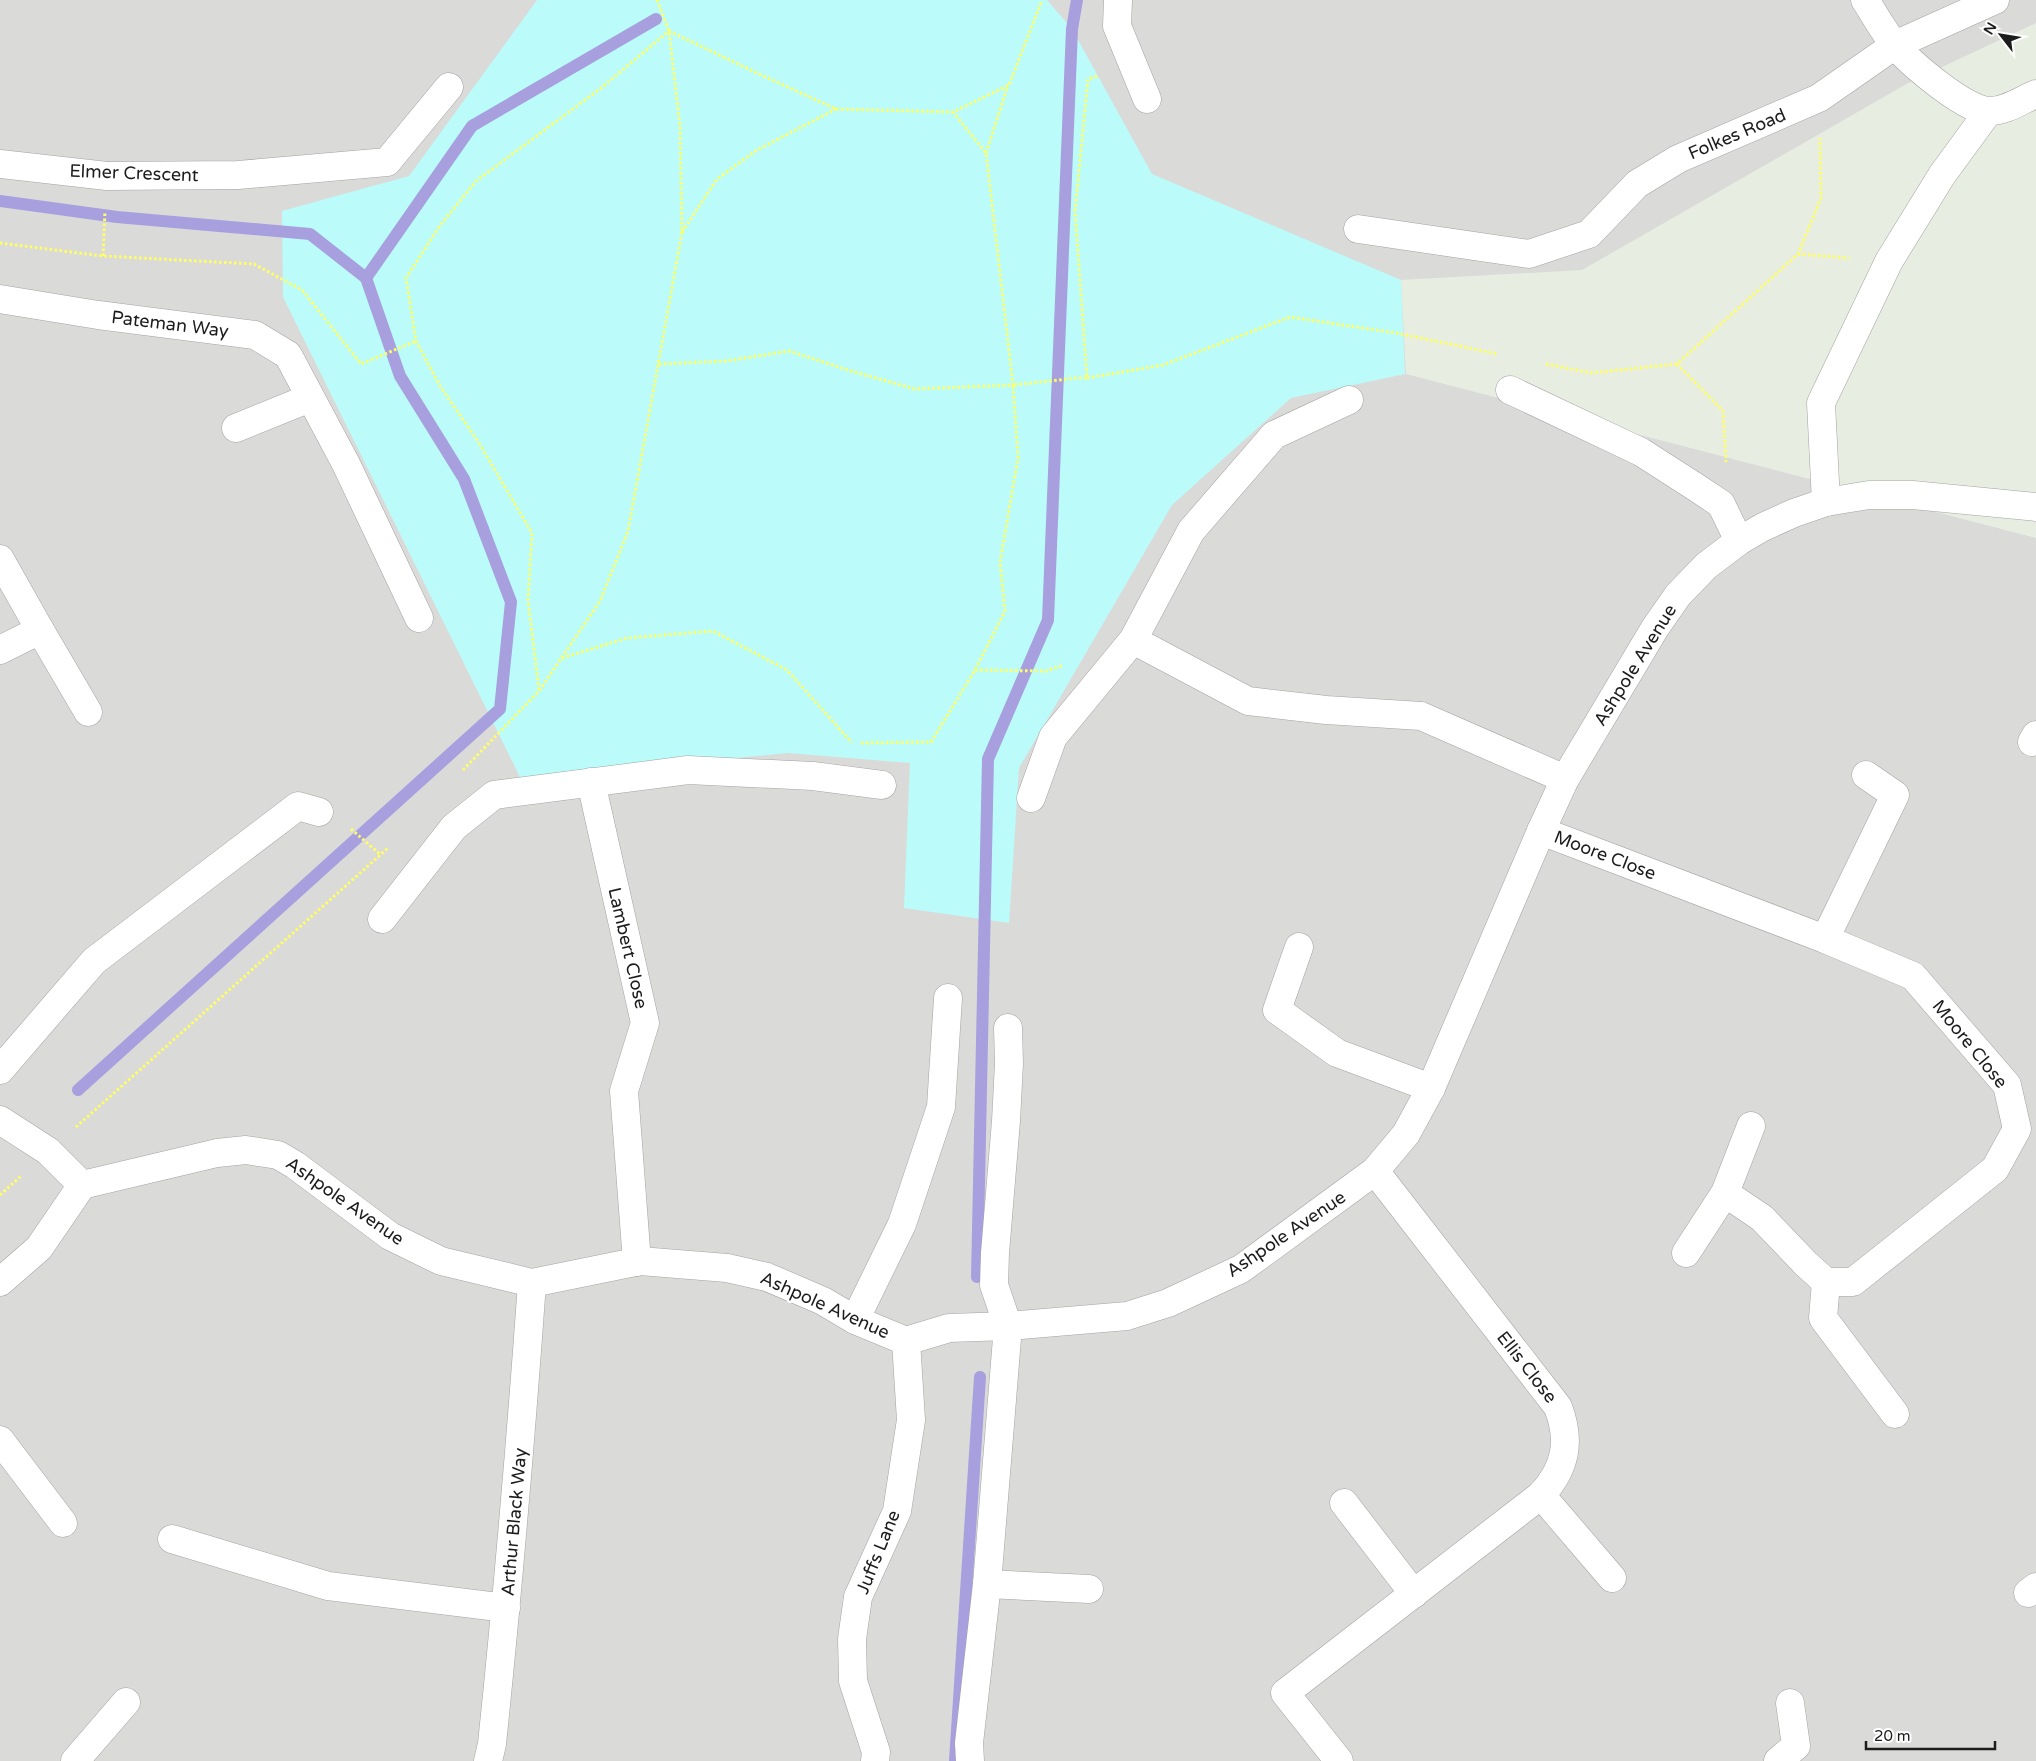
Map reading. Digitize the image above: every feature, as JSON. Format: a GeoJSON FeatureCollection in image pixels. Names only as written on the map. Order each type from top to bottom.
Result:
{"type":"FeatureCollection","features":[{"type":"Feature","properties":{"kind":"street"},"geometry":{"type":"LineString","coordinates":[[1118,0],[1117,26],[1147,99]]}},
{"type":"Feature","properties":{"kind":"street"},"geometry":{"type":"LineString","coordinates":[[1865,0],[1895,45],[1948,93],[1970,106],[1988,112],[2002,110],[2036,94]]}},
{"type":"Feature","properties":{"kind":"street","name":"Folkes Road"},"geometry":{"type":"LineString","coordinates":[[1358,229],[1528,254],[1589,234],[1637,184],[1678,159],[1819,98],[1895,45],[1995,0]]}},
{"type":"Feature","properties":{"kind":"street","name":"Elmer Crescent"},"geometry":{"type":"LineString","coordinates":[[0,164],[107,176],[238,175],[387,162],[450,86]]}},
{"type":"Feature","properties":{"kind":"street"},"geometry":{"type":"LineString","coordinates":[[1826,502],[1821,403],[1889,261],[1942,175],[1988,112]]}},
{"type":"Feature","properties":{"kind":"street","name":"Pateman Way"},"geometry":{"type":"LineString","coordinates":[[0,299],[98,315],[255,335],[288,355],[346,464],[420,618]]}},
{"type":"Feature","properties":{"kind":"street"},"geometry":{"type":"LineString","coordinates":[[1510,390],[1641,452],[1720,504],[1739,541]]}},
{"type":"Feature","properties":{"kind":"street"},"geometry":{"type":"LineString","coordinates":[[236,428],[310,398]]}},
{"type":"Feature","properties":{"kind":"street"},"geometry":{"type":"LineString","coordinates":[[1031,798],[1053,737],[1133,640],[1191,531],[1274,435],[1349,400]]}},
{"type":"Feature","properties":{"kind":"street","name":"Ashpole Avenue"},"geometry":{"type":"LineString","coordinates":[[82,1185],[217,1153],[246,1150],[278,1155],[295,1165],[390,1236],[442,1261],[532,1283],[637,1262],[728,1268],[767,1277],[823,1301],[855,1320],[906,1341],[949,1328],[1008,1326],[1127,1316],[1168,1303],[1241,1269],[1375,1171],[1406,1134],[1431,1088],[1565,779],[1655,628],[1678,595],[1706,566],[1739,541],[1794,513],[1826,502],[1870,495],[1913,495],[2036,507]]}},
{"type":"Feature","properties":{"kind":"street"},"geometry":{"type":"LineString","coordinates":[[0,559],[88,712]]}},
{"type":"Feature","properties":{"kind":"street"},"geometry":{"type":"LineString","coordinates":[[0,650],[40,630]]}},
{"type":"Feature","properties":{"kind":"street"},"geometry":{"type":"LineString","coordinates":[[1133,640],[1248,701],[1326,710],[1421,716],[1565,779]]}},
{"type":"Feature","properties":{"kind":"street"},"geometry":{"type":"LineString","coordinates":[[382,919],[454,827],[494,795],[688,770],[813,776],[882,785]]}},
{"type":"Feature","properties":{"kind":"street"},"geometry":{"type":"LineString","coordinates":[[1825,939],[1895,795],[1866,774]]}},
{"type":"Feature","properties":{"kind":"street","name":"Lambert Close"},"geometry":{"type":"LineString","coordinates":[[591,782],[645,1023],[624,1090],[637,1262]]}},
{"type":"Feature","properties":{"kind":"street"},"geometry":{"type":"LineString","coordinates":[[0,1070],[94,961],[298,806],[319,812]]}},
{"type":"Feature","properties":{"kind":"street","name":"Moore Close"},"geometry":{"type":"LineString","coordinates":[[1541,831],[1825,939],[1913,976],[2007,1085],[2026,1130],[1995,1170],[1853,1282],[1826,1282]]}},
{"type":"Feature","properties":{"kind":"street"},"geometry":{"type":"LineString","coordinates":[[1299,947],[1277,1010],[1338,1053],[1431,1088]]}},
{"type":"Feature","properties":{"kind":"street"},"geometry":{"type":"LineString","coordinates":[[855,1320],[902,1224],[941,1107],[948,998]]}},
{"type":"Feature","properties":{"kind":"street"},"geometry":{"type":"LineString","coordinates":[[969,1752],[986,1584],[1008,1326],[994,1285],[1006,1121],[1009,1063],[1008,1028]]}},
{"type":"Feature","properties":{"kind":"street"},"geometry":{"type":"LineString","coordinates":[[0,1120],[48,1151],[82,1185],[39,1248],[0,1282]]}},
{"type":"Feature","properties":{"kind":"street"},"geometry":{"type":"LineString","coordinates":[[1686,1253],[1725,1193],[1751,1126]]}},
{"type":"Feature","properties":{"kind":"street","name":"Ellis Close"},"geometry":{"type":"LineString","coordinates":[[1339,1761],[1285,1693],[1541,1495],[1553,1482],[1561,1466],[1565,1448],[1563,1420],[1558,1407],[1375,1171]]}},
{"type":"Feature","properties":{"kind":"street"},"geometry":{"type":"LineString","coordinates":[[1725,1193],[1762,1218],[1826,1282],[1823,1318],[1895,1414]]}},
{"type":"Feature","properties":{"kind":"street","name":"Arthur Black Way"},"geometry":{"type":"LineString","coordinates":[[488,1761],[492,1744],[506,1608],[520,1455],[532,1283]]}},
{"type":"Feature","properties":{"kind":"street","name":"Juffs Lane"},"geometry":{"type":"LineString","coordinates":[[875,1761],[876,1752],[853,1681],[852,1639],[858,1597],[897,1511],[911,1420],[906,1341]]}},
{"type":"Feature","properties":{"kind":"street"},"geometry":{"type":"LineString","coordinates":[[1,1441],[63,1523]]}},
{"type":"Feature","properties":{"kind":"street"},"geometry":{"type":"LineString","coordinates":[[1541,1495],[1612,1578]]}},
{"type":"Feature","properties":{"kind":"street"},"geometry":{"type":"LineString","coordinates":[[1344,1503],[1414,1594]]}},
{"type":"Feature","properties":{"kind":"street"},"geometry":{"type":"LineString","coordinates":[[172,1539],[328,1586],[506,1608]]}},
{"type":"Feature","properties":{"kind":"street"},"geometry":{"type":"LineString","coordinates":[[986,1584],[1089,1589]]}},
{"type":"Feature","properties":{"kind":"street"},"geometry":{"type":"LineString","coordinates":[[75,1761],[126,1702]]}},
{"type":"Feature","properties":{"kind":"street"},"geometry":{"type":"LineString","coordinates":[[1790,1704],[1794,1756]]}},
{"type":"Feature","properties":{"kind":"path"},"geometry":{"type":"LineString","coordinates":[[456,776],[539,691],[600,601],[628,531],[682,232],[680,127],[669,31],[657,0]]}},
{"type":"Feature","properties":{"kind":"path"},"geometry":{"type":"LineString","coordinates":[[561,658],[627,638],[713,631],[787,670],[851,743],[931,742],[975,670],[1004,611],[1000,562],[1018,458],[1013,385],[986,153],[1009,84],[1042,0]]}},
{"type":"Feature","properties":{"kind":"path"},"geometry":{"type":"LineString","coordinates":[[669,31],[836,109],[953,112],[1009,84]]}},
{"type":"Feature","properties":{"kind":"path"},"geometry":{"type":"LineString","coordinates":[[539,691],[528,600],[532,533],[479,443],[440,386],[416,341],[406,278],[445,219],[476,181],[601,88],[669,31]]}},
{"type":"Feature","properties":{"kind":"path"},"geometry":{"type":"LineString","coordinates":[[1087,378],[1075,210],[1088,79],[1103,75]]}},
{"type":"Feature","properties":{"kind":"path"},"geometry":{"type":"LineString","coordinates":[[1542,363],[1591,373],[1677,364],[1798,254],[1821,198],[1819,98]]}},
{"type":"Feature","properties":{"kind":"path"},"geometry":{"type":"LineString","coordinates":[[682,232],[717,179],[757,150],[836,109]]}},
{"type":"Feature","properties":{"kind":"path"},"geometry":{"type":"LineString","coordinates":[[953,112],[986,153]]}},
{"type":"Feature","properties":{"kind":"path"},"geometry":{"type":"LineString","coordinates":[[103,256],[104,232]]}},
{"type":"Feature","properties":{"kind":"path"},"geometry":{"type":"LineString","coordinates":[[0,242],[103,256],[254,264],[302,290],[361,364],[416,341]]}},
{"type":"Feature","properties":{"kind":"path"},"geometry":{"type":"LineString","coordinates":[[1798,254],[1889,261]]}},
{"type":"Feature","properties":{"kind":"path"},"geometry":{"type":"LineString","coordinates":[[659,364],[726,361],[789,350],[851,371],[915,389],[1013,385],[1087,378],[1163,365],[1290,317],[1396,333],[1504,355]]}},
{"type":"Feature","properties":{"kind":"path"},"geometry":{"type":"LineString","coordinates":[[1677,364],[1723,411],[1727,483],[1720,504]]}},
{"type":"Feature","properties":{"kind":"path"},"geometry":{"type":"LineString","coordinates":[[975,670],[1046,671]]}},
{"type":"Feature","properties":{"kind":"path"},"geometry":{"type":"LineString","coordinates":[[345,824],[381,855]]}},
{"type":"Feature","properties":{"kind":"path"},"geometry":{"type":"LineString","coordinates":[[0,1196],[395,841]]}},
{"type":"Feature","properties":{"kind":"shaded area"},"geometry":{"type":"Polygon","coordinates":[[[0,0],[2036,0],[2036,23],[1910,82],[1582,270],[1401,280],[1406,374],[2036,538],[2036,1761],[0,1761],[0,0]]]}},
{"type":"Feature","properties":{"kind":"shaded area"},"geometry":{"type":"Polygon","coordinates":[[[537,0],[1047,0],[1072,29],[1152,174],[1401,280],[1405,374],[1291,398],[1172,505],[1019,768],[1009,923],[904,908],[910,763],[788,753],[521,779],[283,297],[282,211],[409,176],[537,0]]]}},
{"type":"Feature","properties":{"kind":"waterway"},"geometry":{"type":"LineString","coordinates":[[977,1277],[988,759],[1048,620],[1072,29],[1077,0]]}},
{"type":"Feature","properties":{"kind":"waterway"},"geometry":{"type":"LineString","coordinates":[[0,201],[117,217],[310,234],[366,278],[472,126],[656,19]]}},
{"type":"Feature","properties":{"kind":"waterway"},"geometry":{"type":"LineString","coordinates":[[78,1090],[500,709],[511,602],[464,479],[400,376],[366,278]]}},
{"type":"Feature","properties":{"kind":"waterway"},"geometry":{"type":"LineString","coordinates":[[955,1761],[980,1377]]}}]}
